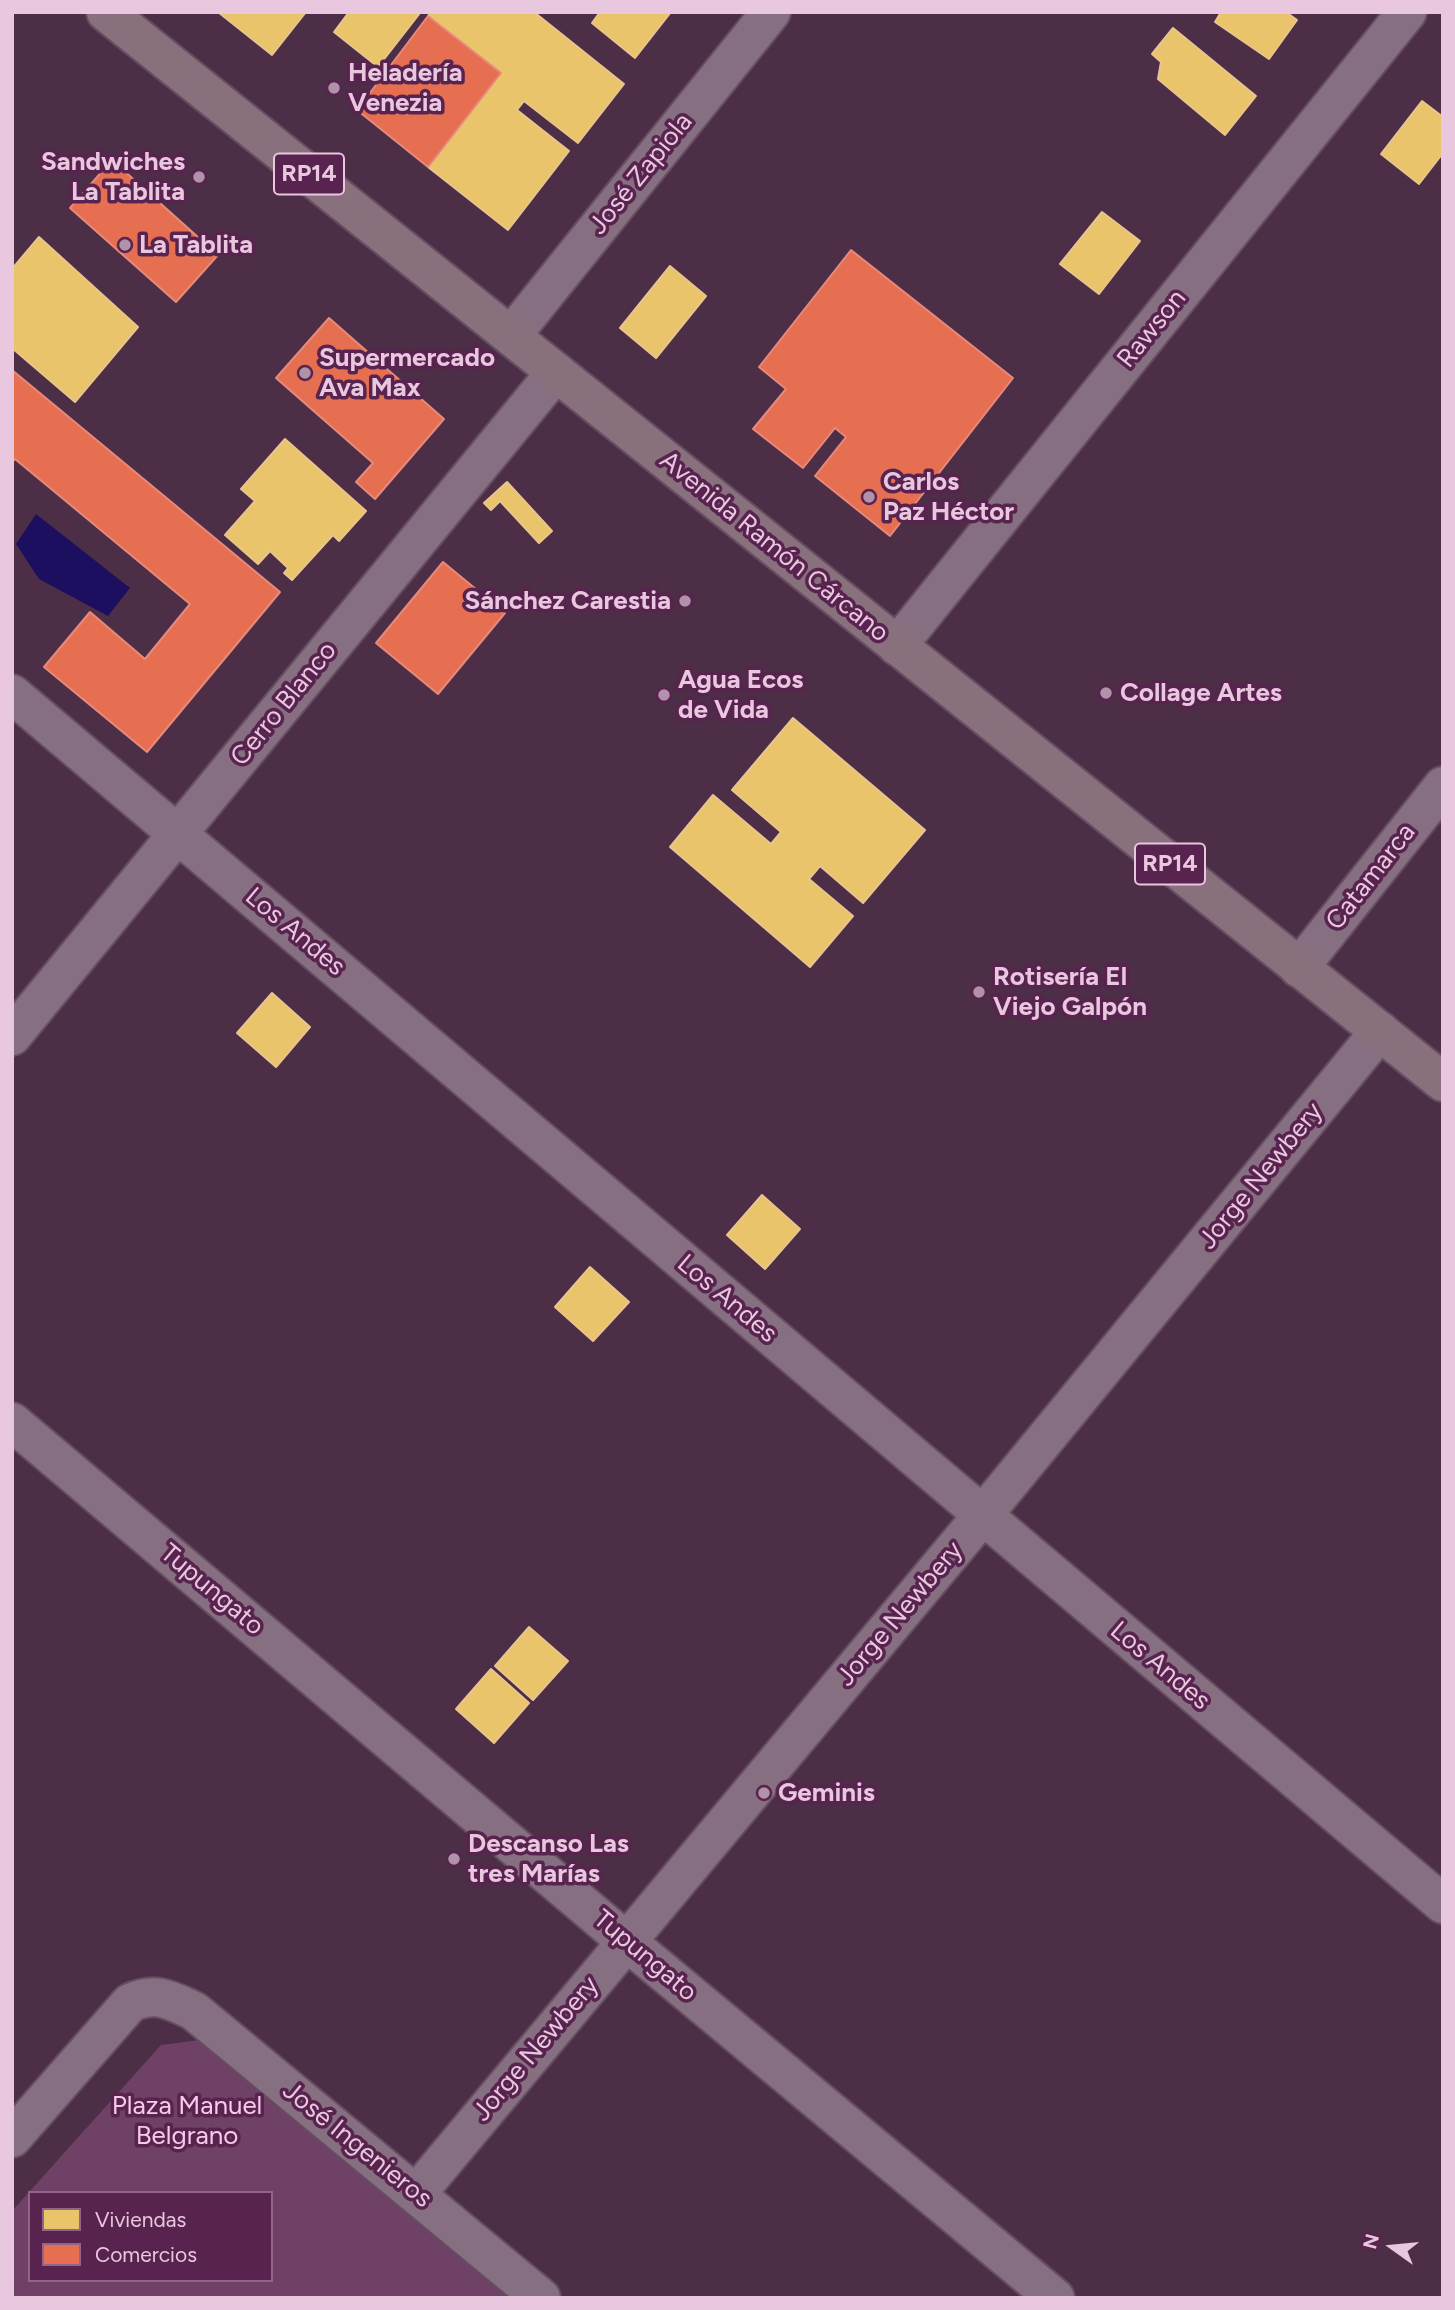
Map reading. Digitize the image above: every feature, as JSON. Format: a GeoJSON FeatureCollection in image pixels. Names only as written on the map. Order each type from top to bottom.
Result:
{"type":"FeatureCollection","features":[{"type":"Feature","properties":{"kind":"main road","name":"Avenida Ramón Cárcano"},"geometry":{"type":"LineString","coordinates":[[115,15],[511,336],[1443,1082]]}},
{"type":"Feature","properties":{"kind":"street","name":"José Zapiola"},"geometry":{"type":"LineString","coordinates":[[511,336],[771,12]]}},
{"type":"Feature","properties":{"kind":"street","name":"Rawson"},"geometry":{"type":"LineString","coordinates":[[897,646],[1407,12]]}},
{"type":"Feature","properties":{"kind":"street","name":"Cerro Blanco"},"geometry":{"type":"LineString","coordinates":[[12,1036],[556,372]]}},
{"type":"Feature","properties":{"kind":"street","name":"Los Andes"},"geometry":{"type":"LineString","coordinates":[[12,694],[1443,1904]]}},
{"type":"Feature","properties":{"kind":"street","name":"Catamarca"},"geometry":{"type":"LineString","coordinates":[[1299,968],[1443,786]]}},
{"type":"Feature","properties":{"kind":"street","name":"Jorge Newbery"},"geometry":{"type":"LineString","coordinates":[[417,2193],[982,1516],[1380,1031]]}},
{"type":"Feature","properties":{"kind":"street","name":"Tupungato"},"geometry":{"type":"LineString","coordinates":[[12,1422],[626,1941],[1055,2298]]}},
{"type":"Feature","properties":{"kind":"street","name":"José Ingenieros"},"geometry":{"type":"LineString","coordinates":[[12,2138],[130,2003],[145,1996],[169,1999],[194,2011],[541,2298]]}},
{"type":"Feature","properties":{"kind":"green space","name":"Plaza Manuel Belgrano"},"geometry":{"type":"Polygon","coordinates":[[[200,2040],[511,2298],[12,2298],[12,2211],[28,2193],[28,2282],[273,2282],[273,2191],[30,2191],[161,2045],[200,2040]]]}},
{"type":"Feature","properties":{"kind":"shaded area"},"geometry":{"type":"Polygon","coordinates":[[[36,514],[130,588],[108,616],[39,579],[16,544],[36,514]]]}},
{"type":"Feature","properties":{"kind":"building: Viviendas"},"geometry":{"type":"Polygon","coordinates":[[[218,12],[306,12],[272,55],[218,12]]]}},
{"type":"Feature","properties":{"kind":"building: Viviendas"},"geometry":{"type":"Polygon","coordinates":[[[349,12],[420,13],[378,67],[334,32],[349,12]]]}},
{"type":"Feature","properties":{"kind":"building: Viviendas"},"geometry":{"type":"Polygon","coordinates":[[[431,12],[534,12],[624,84],[578,143],[524,101],[517,110],[569,151],[508,230],[428,167],[501,73],[428,16],[431,12]]]}},
{"type":"Feature","properties":{"kind":"building: Viviendas"},"geometry":{"type":"Polygon","coordinates":[[[600,12],[671,12],[635,58],[592,23],[600,12]]]}},
{"type":"Feature","properties":{"kind":"building: Viviendas"},"geometry":{"type":"Polygon","coordinates":[[[1221,12],[1286,12],[1297,20],[1269,59],[1215,22],[1221,12]]]}},
{"type":"Feature","properties":{"kind":"building: Viviendas"},"geometry":{"type":"Polygon","coordinates":[[[1173,28],[1256,96],[1225,135],[1158,79],[1161,62],[1152,54],[1173,28]]]}},
{"type":"Feature","properties":{"kind":"building: Viviendas"},"geometry":{"type":"Polygon","coordinates":[[[1422,101],[1443,117],[1443,153],[1419,184],[1381,154],[1422,101]]]}},
{"type":"Feature","properties":{"kind":"building: Viviendas"},"geometry":{"type":"Polygon","coordinates":[[[1102,212],[1140,241],[1099,294],[1060,264],[1102,212]]]}},
{"type":"Feature","properties":{"kind":"building: Viviendas"},"geometry":{"type":"Polygon","coordinates":[[[39,237],[138,327],[75,402],[12,348],[12,269],[39,237]]]}},
{"type":"Feature","properties":{"kind":"building: Viviendas"},"geometry":{"type":"Polygon","coordinates":[[[670,266],[706,296],[656,358],[620,328],[670,266]]]}},
{"type":"Feature","properties":{"kind":"building: Viviendas"},"geometry":{"type":"Polygon","coordinates":[[[285,439],[366,511],[339,541],[333,535],[292,580],[284,573],[288,568],[270,551],[258,564],[225,535],[255,501],[241,489],[285,439]]]}},
{"type":"Feature","properties":{"kind":"building: Viviendas"},"geometry":{"type":"Polygon","coordinates":[[[507,482],[552,531],[539,543],[500,501],[491,510],[484,503],[507,482]]]}},
{"type":"Feature","properties":{"kind":"building: Viviendas"},"geometry":{"type":"Polygon","coordinates":[[[793,718],[925,830],[863,903],[820,866],[809,879],[853,916],[810,967],[670,847],[713,795],[771,844],[781,832],[732,790],[793,718]]]}},
{"type":"Feature","properties":{"kind":"building: Viviendas"},"geometry":{"type":"Polygon","coordinates":[[[272,993],[310,1027],[276,1067],[237,1033],[272,993]]]}},
{"type":"Feature","properties":{"kind":"building: Viviendas"},"geometry":{"type":"Polygon","coordinates":[[[762,1195],[800,1229],[765,1269],[727,1235],[762,1195]]]}},
{"type":"Feature","properties":{"kind":"building: Viviendas"},"geometry":{"type":"Polygon","coordinates":[[[590,1267],[629,1302],[593,1341],[555,1307],[590,1267]]]}},
{"type":"Feature","properties":{"kind":"building: Viviendas"},"geometry":{"type":"Polygon","coordinates":[[[529,1627],[568,1661],[533,1700],[495,1666],[529,1627]]]}},
{"type":"Feature","properties":{"kind":"building: Viviendas"},"geometry":{"type":"Polygon","coordinates":[[[491,1669],[529,1703],[494,1743],[456,1709],[491,1669]]]}},
{"type":"Feature","properties":{"kind":"building: Comercios"},"geometry":{"type":"Polygon","coordinates":[[[428,16],[501,73],[428,167],[357,110],[428,16]]]}},
{"type":"Feature","properties":{"kind":"building: Comercios"},"geometry":{"type":"Polygon","coordinates":[[[112,160],[218,255],[176,302],[70,208],[112,160]]]}},
{"type":"Feature","properties":{"kind":"building: Comercios"},"geometry":{"type":"Polygon","coordinates":[[[851,250],[1013,378],[890,536],[815,476],[846,437],[835,428],[803,468],[753,429],[786,389],[759,367],[851,250]]]}},
{"type":"Feature","properties":{"kind":"building: Comercios"},"geometry":{"type":"Polygon","coordinates":[[[329,318],[444,419],[375,499],[356,482],[373,463],[276,378],[329,318]]]}},
{"type":"Feature","properties":{"kind":"building: Comercios"},"geometry":{"type":"Polygon","coordinates":[[[12,370],[280,592],[147,752],[44,667],[90,612],[145,659],[190,604],[15,459],[12,463],[12,370]]]}},
{"type":"Feature","properties":{"kind":"building: Comercios"},"geometry":{"type":"Polygon","coordinates":[[[443,562],[505,613],[438,694],[376,643],[443,562]]]}},
{"type":"Feature","properties":{"kind":"place","name":"Heladería Venezia"},"geometry":{"type":"Point","coordinates":[334,88]}},
{"type":"Feature","properties":{"kind":"place","name":"Sandwiches La Tablita"},"geometry":{"type":"Point","coordinates":[199,177]}},
{"type":"Feature","properties":{"kind":"place","name":"La Tablita"},"geometry":{"type":"Point","coordinates":[125,245]}},
{"type":"Feature","properties":{"kind":"place","name":"Supermercado Ava Max"},"geometry":{"type":"Point","coordinates":[305,373]}},
{"type":"Feature","properties":{"kind":"place","name":"Carlos Paz Héctor"},"geometry":{"type":"Point","coordinates":[869,497]}},
{"type":"Feature","properties":{"kind":"place","name":"Sánchez Carestia"},"geometry":{"type":"Point","coordinates":[685,601]}},
{"type":"Feature","properties":{"kind":"place","name":"Collage Artes"},"geometry":{"type":"Point","coordinates":[1106,693]}},
{"type":"Feature","properties":{"kind":"place","name":"Agua Ecos de Vida"},"geometry":{"type":"Point","coordinates":[664,695]}},
{"type":"Feature","properties":{"kind":"place","name":"Rotisería El Viejo Galpón"},"geometry":{"type":"Point","coordinates":[979,992]}},
{"type":"Feature","properties":{"kind":"place","name":"Geminis"},"geometry":{"type":"Point","coordinates":[764,1793]}},
{"type":"Feature","properties":{"kind":"place","name":"Descanso Las tres Marías"},"geometry":{"type":"Point","coordinates":[454,1859]}}]}
